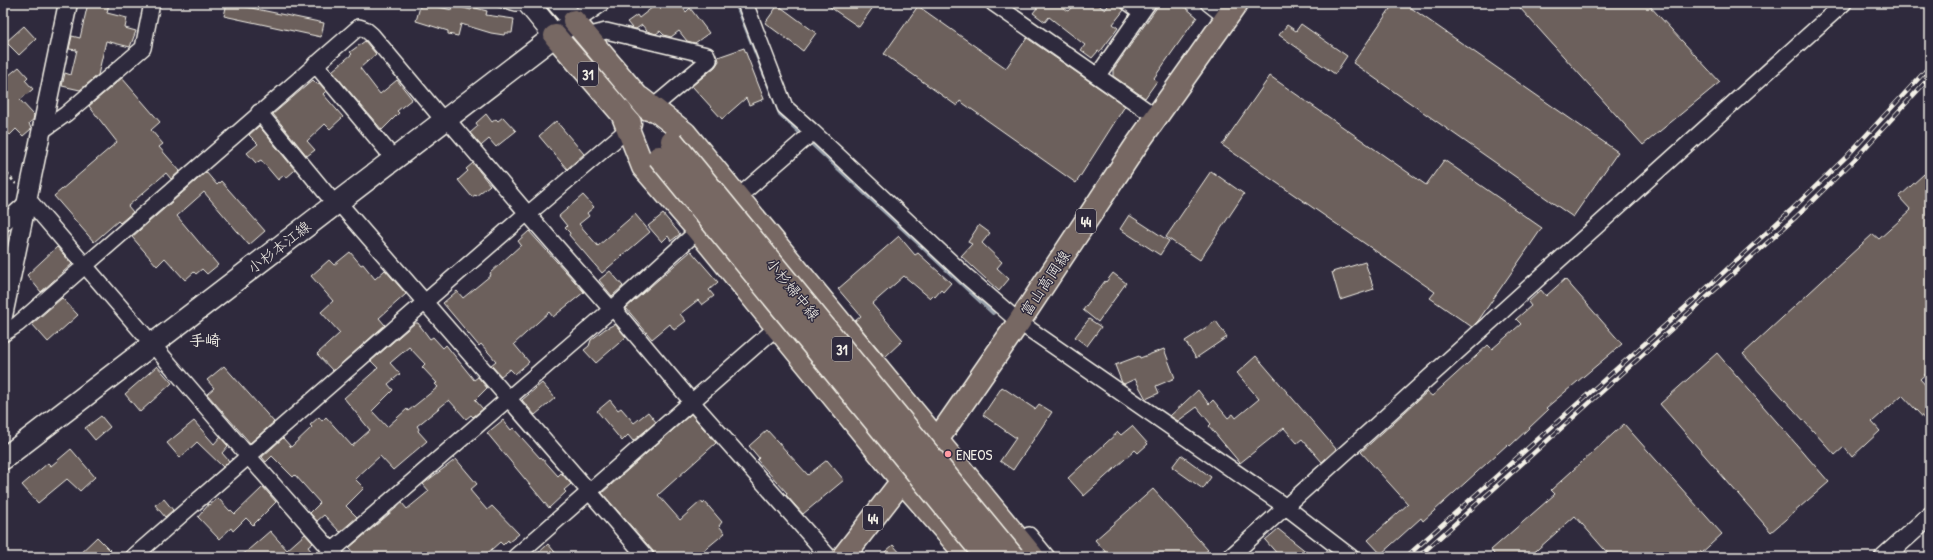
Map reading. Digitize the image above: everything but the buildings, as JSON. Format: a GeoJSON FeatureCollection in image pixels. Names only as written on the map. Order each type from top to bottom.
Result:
{"type":"FeatureCollection","features":[{"type":"Feature","properties":{"kind":"main road"},"geometry":{"type":"LineString","coordinates":[[558,3],[580,29]]}},
{"type":"Feature","properties":{"kind":"main road"},"geometry":{"type":"LineString","coordinates":[[529,5],[555,36]]}},
{"type":"Feature","properties":{"kind":"main road","name":"富山高岡線"},"geometry":{"type":"LineString","coordinates":[[841,556],[937,440],[1019,322],[1156,117],[1232,11]]}},
{"type":"Feature","properties":{"kind":"main road","name":"小杉本江線"},"geometry":{"type":"LineString","coordinates":[[3,459],[555,36],[580,29]]}},
{"type":"Feature","properties":{"kind":"main road","name":"小杉婦中線"},"geometry":{"type":"LineString","coordinates":[[580,29],[646,103],[666,149],[986,557]]}},
{"type":"Feature","properties":{"kind":"main road","name":"小杉婦中線"},"geometry":{"type":"LineString","coordinates":[[555,36],[624,120],[666,149],[1013,557]]}},
{"type":"Feature","properties":{"kind":"main road","name":"31"},"geometry":{"type":"LineString","coordinates":[[646,103],[685,133],[1033,557]]}},
{"type":"Feature","properties":{"kind":"main road","name":"31"},"geometry":{"type":"LineString","coordinates":[[624,120],[643,167],[697,229],[963,554]]}},
{"type":"Feature","properties":{"kind":"street"},"geometry":{"type":"LineString","coordinates":[[3,316],[68,3]]}},
{"type":"Feature","properties":{"kind":"street"},"geometry":{"type":"LineString","coordinates":[[42,131],[66,114],[143,48],[152,3]]}},
{"type":"Feature","properties":{"kind":"street"},"geometry":{"type":"LineString","coordinates":[[580,29],[600,3]]}},
{"type":"Feature","properties":{"kind":"street"},"geometry":{"type":"LineString","coordinates":[[745,3],[785,107],[966,276],[1019,322],[1286,506],[1351,557]]}},
{"type":"Feature","properties":{"kind":"street"},"geometry":{"type":"LineString","coordinates":[[993,3],[1156,117]]}},
{"type":"Feature","properties":{"kind":"street"},"geometry":{"type":"LineString","coordinates":[[1098,75],[1145,7],[1129,3]]}},
{"type":"Feature","properties":{"kind":"street"},"geometry":{"type":"LineString","coordinates":[[1208,3],[1232,11]]}},
{"type":"Feature","properties":{"kind":"street"},"geometry":{"type":"LineString","coordinates":[[1230,557],[1844,3]]}},
{"type":"Feature","properties":{"kind":"street"},"geometry":{"type":"LineString","coordinates":[[3,334],[18,324],[259,112],[359,27],[365,29],[692,402],[841,556]]}},
{"type":"Feature","properties":{"kind":"street"},"geometry":{"type":"LineString","coordinates":[[580,29],[606,31],[707,54],[709,60],[646,103]]}},
{"type":"Feature","properties":{"kind":"street"},"geometry":{"type":"LineString","coordinates":[[315,64],[394,159]]}},
{"type":"Feature","properties":{"kind":"street"},"geometry":{"type":"LineString","coordinates":[[259,112],[336,203],[426,302],[507,399],[646,557]]}},
{"type":"Feature","properties":{"kind":"street"},"geometry":{"type":"LineString","coordinates":[[133,557],[528,214],[624,120]]}},
{"type":"Feature","properties":{"kind":"street"},"geometry":{"type":"LineString","coordinates":[[737,198],[813,132]]}},
{"type":"Feature","properties":{"kind":"street"},"geometry":{"type":"LineString","coordinates":[[27,201],[249,457],[331,555],[507,399],[612,309],[691,237],[697,229]]}},
{"type":"Feature","properties":{"kind":"street"},"geometry":{"type":"LineString","coordinates":[[3,224],[27,201]]}},
{"type":"Feature","properties":{"kind":"street"},"geometry":{"type":"LineString","coordinates":[[515,557],[777,327]]}},
{"type":"Feature","properties":{"kind":"street"},"geometry":{"type":"LineString","coordinates":[[979,491],[992,495],[1002,503],[1047,557]]}},
{"type":"Feature","properties":{"kind":"street"},"geometry":{"type":"LineString","coordinates":[[1884,557],[1930,516]]}},
{"type":"Feature","properties":{"kind":"lane"},"geometry":{"type":"LineString","coordinates":[[500,3],[516,7],[529,5]]}},
{"type":"Feature","properties":{"kind":"lane"},"geometry":{"type":"LineString","coordinates":[[697,229],[737,198]]}},
{"type":"Feature","properties":{"kind":"waterway"},"geometry":{"type":"LineString","coordinates":[[736,3],[780,114],[993,313]]}},
{"type":"Feature","properties":{"kind":"railway"},"geometry":{"type":"LineString","coordinates":[[1406,557],[1699,295],[1790,211],[1847,156],[1930,66]]}},
{"type":"Feature","properties":{"kind":"railway"},"geometry":{"type":"LineString","coordinates":[[1418,557],[1796,217],[1854,160],[1930,77]]}},
{"type":"Feature","properties":{"kind":"place","name":"ENEOS"},"geometry":{"type":"Point","coordinates":[948,454]}},
{"type":"Feature","properties":{"kind":"district","name":"手崎"},"geometry":{"type":"Point","coordinates":[205,340]}}]}
